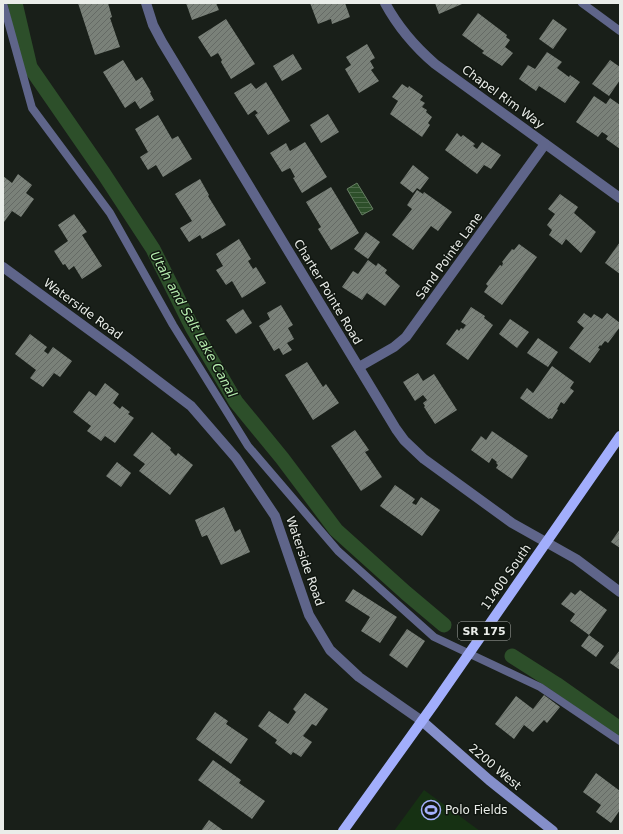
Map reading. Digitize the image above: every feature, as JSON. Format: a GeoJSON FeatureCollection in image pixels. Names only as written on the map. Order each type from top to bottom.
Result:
{"type":"FeatureCollection","features":[{"type":"Feature","properties":{"kind":"main road","name":"11400 South"},"geometry":{"type":"LineString","coordinates":[[343,831],[422,721],[620,436]]}},
{"type":"Feature","properties":{"kind":"street","name":"Charter Pointe Road"},"geometry":{"type":"LineString","coordinates":[[146,3],[153,26],[162,42],[396,429],[424,459],[512,522],[576,559],[620,592]]}},
{"type":"Feature","properties":{"kind":"street","name":"Chapel Rim Way"},"geometry":{"type":"LineString","coordinates":[[385,3],[402,31],[424,54],[620,198]]}},
{"type":"Feature","properties":{"kind":"street","name":"Sand Pointe Lane"},"geometry":{"type":"LineString","coordinates":[[358,367],[394,347],[406,337],[545,144]]}},
{"type":"Feature","properties":{"kind":"street","name":"Waterside Road"},"geometry":{"type":"LineString","coordinates":[[3,267],[129,358],[191,406],[236,458],[275,516],[309,615],[330,650],[359,677],[422,721]]}},
{"type":"Feature","properties":{"kind":"street","name":"2200 West"},"geometry":{"type":"LineString","coordinates":[[422,721],[489,780],[552,831]]}},
{"type":"Feature","properties":{"kind":"lane"},"geometry":{"type":"LineString","coordinates":[[3,3],[32,108],[110,213],[173,325],[248,446],[338,551],[434,637],[540,687],[620,742]]}},
{"type":"Feature","properties":{"kind":"lane"},"geometry":{"type":"LineString","coordinates":[[582,3],[620,31]]}},
{"type":"Feature","properties":{"kind":"shaded area"},"geometry":{"type":"Polygon","coordinates":[[[357,183],[373,209],[362,215],[347,189],[357,183]]]}},
{"type":"Feature","properties":{"kind":"shaded area","name":"Polo Fields"},"geometry":{"type":"Polygon","coordinates":[[[424,790],[480,831],[394,831],[424,790]]]}},
{"type":"Feature","properties":{"kind":"building"},"geometry":{"type":"Polygon","coordinates":[[[78,3],[108,3],[112,17],[110,18],[120,47],[95,55],[78,3]]]}},
{"type":"Feature","properties":{"kind":"building"},"geometry":{"type":"Polygon","coordinates":[[[186,3],[216,3],[219,10],[192,20],[186,3]]]}},
{"type":"Feature","properties":{"kind":"building"},"geometry":{"type":"Polygon","coordinates":[[[310,3],[345,3],[350,17],[332,24],[331,19],[318,24],[310,3]]]}},
{"type":"Feature","properties":{"kind":"building"},"geometry":{"type":"Polygon","coordinates":[[[435,3],[462,3],[462,4],[439,14],[435,3]]]}},
{"type":"Feature","properties":{"kind":"building"},"geometry":{"type":"Polygon","coordinates":[[[478,13],[507,35],[506,37],[510,40],[505,47],[513,53],[502,66],[482,53],[484,51],[462,35],[478,13]]]}},
{"type":"Feature","properties":{"kind":"building"},"geometry":{"type":"Polygon","coordinates":[[[226,19],[255,64],[231,79],[221,62],[222,60],[218,53],[211,57],[198,37],[226,19]]]}},
{"type":"Feature","properties":{"kind":"building"},"geometry":{"type":"Polygon","coordinates":[[[553,19],[567,29],[553,49],[539,39],[553,19]]]}},
{"type":"Feature","properties":{"kind":"building"},"geometry":{"type":"Polygon","coordinates":[[[367,44],[375,58],[370,61],[374,68],[371,70],[379,81],[359,93],[345,69],[351,65],[346,57],[367,44]]]}},
{"type":"Feature","properties":{"kind":"building"},"geometry":{"type":"Polygon","coordinates":[[[547,52],[562,62],[557,68],[569,77],[570,75],[580,82],[565,103],[539,86],[536,91],[519,79],[528,65],[535,69],[547,52]]]}},
{"type":"Feature","properties":{"kind":"building"},"geometry":{"type":"Polygon","coordinates":[[[293,54],[302,69],[282,81],[273,66],[293,54]]]}},
{"type":"Feature","properties":{"kind":"building"},"geometry":{"type":"Polygon","coordinates":[[[123,60],[136,81],[142,77],[154,100],[140,109],[135,101],[125,108],[103,72],[123,60]]]}},
{"type":"Feature","properties":{"kind":"building"},"geometry":{"type":"Polygon","coordinates":[[[610,60],[620,67],[620,80],[609,96],[592,84],[610,60]]]}},
{"type":"Feature","properties":{"kind":"building"},"geometry":{"type":"Polygon","coordinates":[[[266,82],[290,121],[268,135],[255,115],[258,113],[255,110],[248,115],[234,93],[251,83],[256,89],[266,82]]]}},
{"type":"Feature","properties":{"kind":"building"},"geometry":{"type":"Polygon","coordinates":[[[402,84],[408,88],[409,86],[423,96],[420,100],[425,103],[422,107],[427,110],[426,112],[432,117],[428,123],[430,125],[422,137],[390,114],[398,101],[392,97],[402,84]]]}},
{"type":"Feature","properties":{"kind":"building"},"geometry":{"type":"Polygon","coordinates":[[[594,96],[606,104],[610,98],[620,105],[620,149],[606,139],[608,136],[602,132],[598,137],[576,122],[594,96]]]}},
{"type":"Feature","properties":{"kind":"building"},"geometry":{"type":"Polygon","coordinates":[[[328,114],[339,132],[321,143],[310,125],[328,114]]]}},
{"type":"Feature","properties":{"kind":"building"},"geometry":{"type":"Polygon","coordinates":[[[158,115],[172,139],[178,136],[192,159],[163,177],[156,165],[148,170],[140,157],[148,152],[135,129],[158,115]]]}},
{"type":"Feature","properties":{"kind":"building"},"geometry":{"type":"Polygon","coordinates":[[[457,133],[461,137],[463,135],[475,144],[473,146],[477,149],[482,142],[501,155],[491,169],[484,165],[477,174],[445,150],[457,133]]]}},
{"type":"Feature","properties":{"kind":"building"},"geometry":{"type":"Polygon","coordinates":[[[305,142],[327,177],[302,193],[293,178],[295,177],[290,168],[282,172],[270,153],[286,143],[290,151],[305,142]]]}},
{"type":"Feature","properties":{"kind":"building"},"geometry":{"type":"Polygon","coordinates":[[[413,165],[429,178],[420,190],[417,188],[413,193],[400,183],[413,165]]]}},
{"type":"Feature","properties":{"kind":"building"},"geometry":{"type":"Polygon","coordinates":[[[18,174],[32,185],[26,193],[34,199],[21,217],[12,211],[4,222],[3,176],[12,183],[18,174]]]}},
{"type":"Feature","properties":{"kind":"building"},"geometry":{"type":"Polygon","coordinates":[[[200,179],[209,195],[208,196],[226,225],[202,239],[200,235],[189,242],[180,228],[192,221],[175,194],[200,179]]]}},
{"type":"Feature","properties":{"kind":"building"},"geometry":{"type":"Polygon","coordinates":[[[331,187],[359,233],[331,250],[318,229],[321,227],[306,202],[331,187]]]}},
{"type":"Feature","properties":{"kind":"building"},"geometry":{"type":"Polygon","coordinates":[[[417,190],[423,194],[424,192],[452,212],[438,231],[431,226],[413,250],[392,235],[412,209],[407,205],[417,190]]]}},
{"type":"Feature","properties":{"kind":"building"},"geometry":{"type":"Polygon","coordinates":[[[560,194],[578,207],[574,213],[596,232],[581,253],[566,239],[562,245],[549,235],[552,230],[547,225],[555,214],[548,209],[560,194]]]}},
{"type":"Feature","properties":{"kind":"building"},"geometry":{"type":"Polygon","coordinates":[[[74,214],[87,232],[82,235],[102,266],[82,279],[74,266],[69,270],[65,264],[63,265],[54,251],[68,241],[58,225],[74,214]]]}},
{"type":"Feature","properties":{"kind":"building"},"geometry":{"type":"Polygon","coordinates":[[[366,232],[380,242],[368,259],[354,249],[366,232]]]}},
{"type":"Feature","properties":{"kind":"building"},"geometry":{"type":"Polygon","coordinates":[[[239,239],[251,259],[248,261],[253,269],[256,267],[266,283],[242,298],[232,281],[226,285],[216,270],[223,266],[216,254],[239,239]]]}},
{"type":"Feature","properties":{"kind":"building"},"geometry":{"type":"Polygon","coordinates":[[[620,242],[620,274],[605,263],[620,242]]]}},
{"type":"Feature","properties":{"kind":"building"},"geometry":{"type":"Polygon","coordinates":[[[519,244],[537,257],[502,305],[484,292],[488,286],[486,284],[500,265],[502,266],[502,262],[512,249],[514,250],[519,244]]]}},
{"type":"Feature","properties":{"kind":"building"},"geometry":{"type":"Polygon","coordinates":[[[368,260],[376,266],[378,263],[387,270],[385,273],[400,286],[385,306],[367,293],[362,300],[342,287],[353,271],[358,274],[368,260]]]}},
{"type":"Feature","properties":{"kind":"building"},"geometry":{"type":"Polygon","coordinates":[[[281,305],[293,325],[288,328],[294,339],[287,343],[292,350],[283,355],[279,348],[274,351],[259,326],[270,319],[267,313],[281,305]]]}},
{"type":"Feature","properties":{"kind":"building"},"geometry":{"type":"Polygon","coordinates":[[[471,307],[485,316],[484,318],[493,325],[468,360],[446,344],[457,329],[459,331],[466,325],[461,322],[471,307]]]}},
{"type":"Feature","properties":{"kind":"building"},"geometry":{"type":"Polygon","coordinates":[[[243,309],[252,323],[236,334],[226,320],[243,309]]]}},
{"type":"Feature","properties":{"kind":"building"},"geometry":{"type":"Polygon","coordinates":[[[584,313],[591,318],[594,314],[602,319],[607,313],[620,323],[620,327],[608,343],[605,341],[601,346],[600,345],[598,348],[600,349],[590,363],[569,348],[584,328],[577,322],[584,313]]]}},
{"type":"Feature","properties":{"kind":"building"},"geometry":{"type":"Polygon","coordinates":[[[510,319],[529,332],[517,348],[499,334],[510,319]]]}},
{"type":"Feature","properties":{"kind":"building"},"geometry":{"type":"Polygon","coordinates":[[[30,334],[47,347],[44,351],[48,354],[53,347],[72,361],[60,377],[54,373],[43,387],[30,378],[36,370],[15,354],[30,334]]]}},
{"type":"Feature","properties":{"kind":"building"},"geometry":{"type":"Polygon","coordinates":[[[538,338],[558,352],[548,367],[527,353],[538,338]]]}},
{"type":"Feature","properties":{"kind":"building"},"geometry":{"type":"Polygon","coordinates":[[[307,362],[323,387],[326,384],[339,403],[313,420],[285,375],[307,362]]]}},
{"type":"Feature","properties":{"kind":"building"},"geometry":{"type":"Polygon","coordinates":[[[552,366],[574,382],[570,388],[574,391],[564,404],[561,402],[552,419],[549,419],[520,398],[527,388],[533,393],[552,366]]]}},
{"type":"Feature","properties":{"kind":"building"},"geometry":{"type":"Polygon","coordinates":[[[418,373],[423,381],[434,374],[457,410],[435,424],[424,407],[425,406],[423,403],[427,400],[423,395],[415,401],[403,382],[418,373]]]}},
{"type":"Feature","properties":{"kind":"building"},"geometry":{"type":"Polygon","coordinates":[[[105,383],[119,394],[113,403],[120,409],[122,406],[130,412],[128,414],[134,418],[115,443],[105,436],[101,441],[87,431],[91,426],[73,412],[89,391],[96,396],[105,383]]]}},
{"type":"Feature","properties":{"kind":"building"},"geometry":{"type":"Polygon","coordinates":[[[355,430],[369,450],[365,452],[382,477],[361,491],[331,446],[355,430]]]}},
{"type":"Feature","properties":{"kind":"building"},"geometry":{"type":"Polygon","coordinates":[[[492,431],[528,456],[512,479],[496,468],[498,465],[496,463],[497,462],[492,458],[489,463],[471,450],[481,436],[486,440],[492,431]]]}},
{"type":"Feature","properties":{"kind":"building"},"geometry":{"type":"Polygon","coordinates":[[[152,432],[171,448],[170,450],[176,456],[178,453],[193,465],[170,495],[139,471],[145,464],[133,455],[152,432]]]}},
{"type":"Feature","properties":{"kind":"building"},"geometry":{"type":"Polygon","coordinates":[[[117,462],[131,473],[121,487],[106,476],[117,462]]]}},
{"type":"Feature","properties":{"kind":"building"},"geometry":{"type":"Polygon","coordinates":[[[395,485],[415,499],[412,503],[416,505],[421,497],[440,510],[422,536],[380,506],[395,485]]]}},
{"type":"Feature","properties":{"kind":"building"},"geometry":{"type":"Polygon","coordinates":[[[224,507],[235,532],[240,529],[250,552],[221,565],[207,535],[202,537],[195,520],[224,507]]]}},
{"type":"Feature","properties":{"kind":"building"},"geometry":{"type":"Polygon","coordinates":[[[620,529],[620,548],[611,542],[620,529]]]}},
{"type":"Feature","properties":{"kind":"building"},"geometry":{"type":"Polygon","coordinates":[[[353,589],[397,617],[380,643],[361,631],[370,617],[345,601],[353,589]]]}},
{"type":"Feature","properties":{"kind":"building"},"geometry":{"type":"Polygon","coordinates":[[[580,590],[607,610],[589,635],[570,621],[575,614],[561,604],[571,592],[575,595],[580,590]]]}},
{"type":"Feature","properties":{"kind":"building"},"geometry":{"type":"Polygon","coordinates":[[[407,629],[425,641],[407,668],[389,655],[407,629]]]}},
{"type":"Feature","properties":{"kind":"building"},"geometry":{"type":"Polygon","coordinates":[[[589,635],[604,646],[596,657],[581,646],[589,635]]]}},
{"type":"Feature","properties":{"kind":"building"},"geometry":{"type":"Polygon","coordinates":[[[620,650],[620,670],[610,663],[620,650]]]}},
{"type":"Feature","properties":{"kind":"building"},"geometry":{"type":"Polygon","coordinates":[[[305,693],[328,709],[316,726],[312,724],[303,736],[312,742],[301,757],[293,752],[291,755],[275,743],[277,740],[258,726],[269,711],[288,724],[296,712],[293,709],[305,693]]]}},
{"type":"Feature","properties":{"kind":"building"},"geometry":{"type":"Polygon","coordinates":[[[544,695],[560,707],[547,723],[544,720],[533,732],[524,725],[514,739],[495,724],[516,696],[533,709],[544,695]]]}},
{"type":"Feature","properties":{"kind":"building"},"geometry":{"type":"Polygon","coordinates":[[[215,712],[228,721],[226,724],[248,739],[231,764],[196,739],[215,712]]]}},
{"type":"Feature","properties":{"kind":"building"},"geometry":{"type":"Polygon","coordinates":[[[213,760],[241,780],[239,783],[265,801],[252,819],[198,780],[213,760]]]}},
{"type":"Feature","properties":{"kind":"building"},"geometry":{"type":"Polygon","coordinates":[[[596,773],[620,791],[620,810],[611,823],[596,812],[601,805],[583,792],[596,773]]]}},
{"type":"Feature","properties":{"kind":"building"},"geometry":{"type":"Polygon","coordinates":[[[209,820],[224,831],[201,831],[209,820]]]}},
{"type":"Feature","properties":{"kind":"waterway","name":"Utah and Salt Lake Canal"},"geometry":{"type":"LineString","coordinates":[[15,3],[30,67],[104,174],[153,249],[192,327],[236,402],[282,458],[336,530],[444,625]]}},
{"type":"Feature","properties":{"kind":"waterway","name":"Utah and Salt Lake Canal"},"geometry":{"type":"LineString","coordinates":[[512,656],[556,684],[620,729]]}},
{"type":"Feature","properties":{"kind":"place","name":"Polo Fields"},"geometry":{"type":"Point","coordinates":[431,810]}}]}
